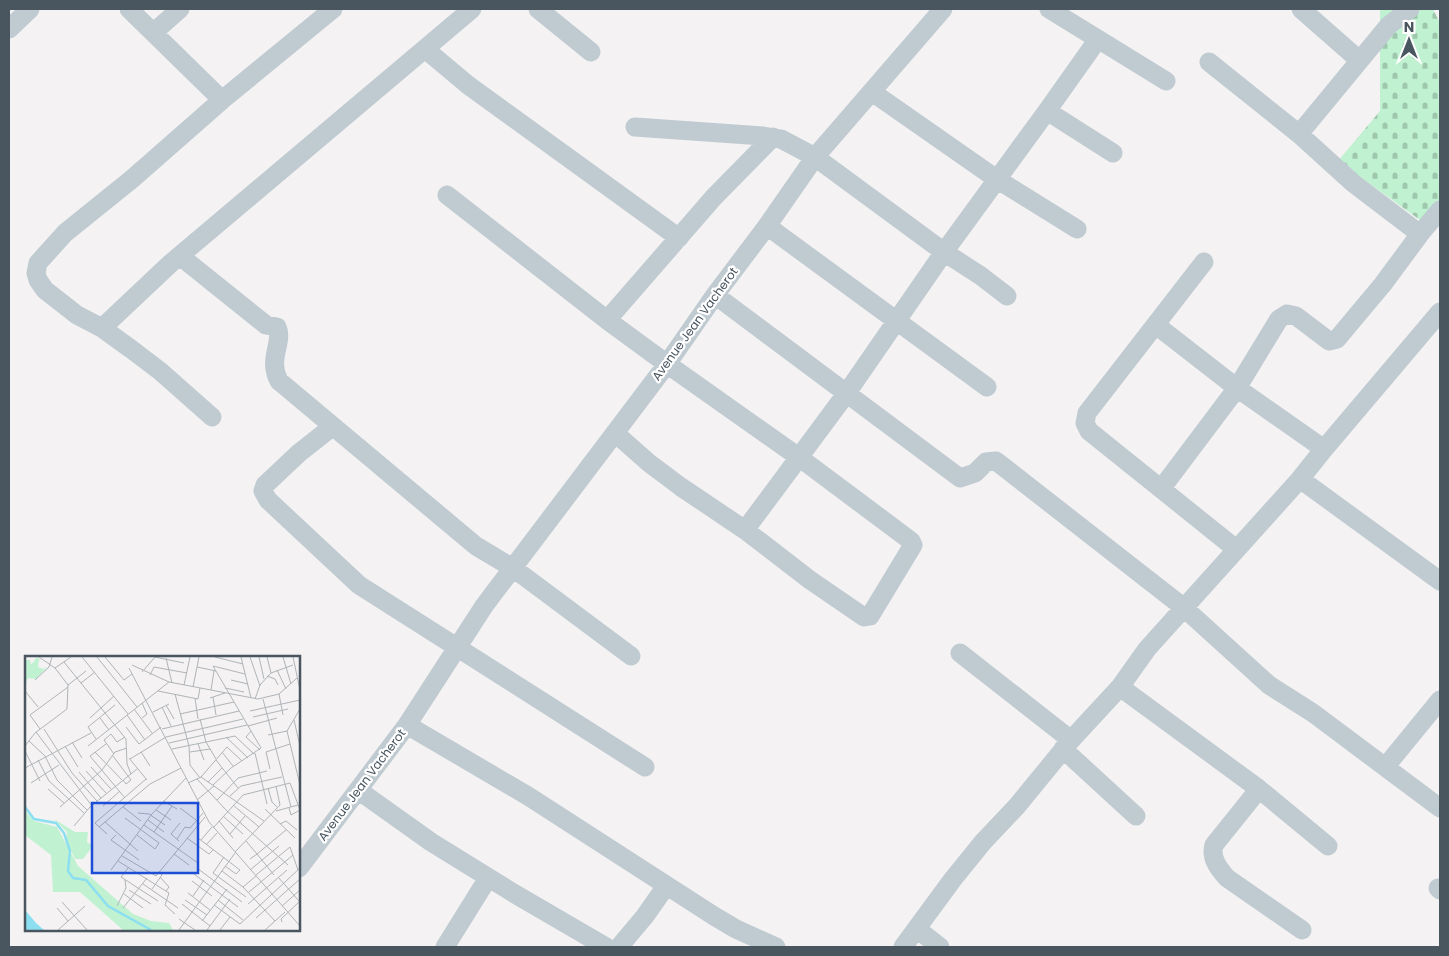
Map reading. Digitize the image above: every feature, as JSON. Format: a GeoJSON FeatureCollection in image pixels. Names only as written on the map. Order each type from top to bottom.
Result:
{"type":"FeatureCollection","features":[{"type":"Feature","properties":{"kind":"street"},"geometry":{"type":"LineString","coordinates":[[9,29],[30,9]]}},
{"type":"Feature","properties":{"kind":"street"},"geometry":{"type":"LineString","coordinates":[[129,9],[222,100]]}},
{"type":"Feature","properties":{"kind":"street"},"geometry":{"type":"LineString","coordinates":[[154,32],[180,9]]}},
{"type":"Feature","properties":{"kind":"street"},"geometry":{"type":"LineString","coordinates":[[212,417],[160,371],[102,328],[77,315],[45,290],[38,280],[36,273],[38,263],[65,233],[132,179],[222,100],[333,9]]}},
{"type":"Feature","properties":{"kind":"street"},"geometry":{"type":"LineString","coordinates":[[102,328],[180,256],[472,9]]}},
{"type":"Feature","properties":{"kind":"street"},"geometry":{"type":"LineString","coordinates":[[538,9],[591,52]]}},
{"type":"Feature","properties":{"kind":"street","name":"Avenue Jean Vacherot"},"geometry":{"type":"LineString","coordinates":[[300,867],[407,725],[458,649],[484,606],[667,364],[815,157],[943,9]]}},
{"type":"Feature","properties":{"kind":"street"},"geometry":{"type":"LineString","coordinates":[[1049,9],[1166,81]]}},
{"type":"Feature","properties":{"kind":"street"},"geometry":{"type":"LineString","coordinates":[[1301,9],[1359,60]]}},
{"type":"Feature","properties":{"kind":"street"},"geometry":{"type":"LineString","coordinates":[[1298,134],[1389,25],[1410,9]]}},
{"type":"Feature","properties":{"kind":"street"},"geometry":{"type":"LineString","coordinates":[[745,530],[800,458],[944,252],[998,180],[1098,39]]}},
{"type":"Feature","properties":{"kind":"street"},"geometry":{"type":"LineString","coordinates":[[425,50],[468,85],[679,238]]}},
{"type":"Feature","properties":{"kind":"street"},"geometry":{"type":"LineString","coordinates":[[1209,62],[1298,134],[1353,183],[1420,234]]}},
{"type":"Feature","properties":{"kind":"street"},"geometry":{"type":"LineString","coordinates":[[872,92],[998,180],[1077,229]]}},
{"type":"Feature","properties":{"kind":"street"},"geometry":{"type":"LineString","coordinates":[[1047,111],[1113,153]]}},
{"type":"Feature","properties":{"kind":"street"},"geometry":{"type":"LineString","coordinates":[[635,127],[772,136],[782,139],[815,157],[1007,296]]}},
{"type":"Feature","properties":{"kind":"street"},"geometry":{"type":"LineString","coordinates":[[607,320],[714,197],[772,136]]}},
{"type":"Feature","properties":{"kind":"street"},"geometry":{"type":"LineString","coordinates":[[447,195],[607,320],[800,458],[911,541],[913,545],[870,616],[864,618],[745,530],[648,463],[615,433]]}},
{"type":"Feature","properties":{"kind":"street"},"geometry":{"type":"LineString","coordinates":[[1161,489],[1237,388],[1279,318],[1287,314],[1296,316],[1329,341],[1337,339],[1383,284],[1440,210]]}},
{"type":"Feature","properties":{"kind":"street"},"geometry":{"type":"LineString","coordinates":[[767,226],[987,387]]}},
{"type":"Feature","properties":{"kind":"street"},"geometry":{"type":"LineString","coordinates":[[180,256],[266,325],[277,327],[279,334],[274,372],[279,381],[476,546],[513,568],[631,656]]}},
{"type":"Feature","properties":{"kind":"street"},"geometry":{"type":"LineString","coordinates":[[1204,262],[1087,413],[1084,423],[1089,431],[1236,549]]}},
{"type":"Feature","properties":{"kind":"street"},"geometry":{"type":"LineString","coordinates":[[715,295],[960,478],[975,473],[986,462],[996,461],[1183,608],[1268,685],[1313,713],[1440,808]]}},
{"type":"Feature","properties":{"kind":"street"},"geometry":{"type":"LineString","coordinates":[[903,947],[983,842],[1017,806],[1067,744],[1120,687],[1147,650],[1183,608],[1300,479],[1440,312]]}},
{"type":"Feature","properties":{"kind":"street"},"geometry":{"type":"LineString","coordinates":[[1156,325],[1237,388],[1324,449]]}},
{"type":"Feature","properties":{"kind":"street"},"geometry":{"type":"LineString","coordinates":[[332,427],[299,453],[265,484],[263,491],[268,500],[359,585],[645,767]]}},
{"type":"Feature","properties":{"kind":"street"},"geometry":{"type":"LineString","coordinates":[[1300,479],[1440,581]]}},
{"type":"Feature","properties":{"kind":"street"},"geometry":{"type":"LineString","coordinates":[[960,653],[1067,744],[1136,816]]}},
{"type":"Feature","properties":{"kind":"street"},"geometry":{"type":"LineString","coordinates":[[1120,687],[1259,789],[1328,846]]}},
{"type":"Feature","properties":{"kind":"street"},"geometry":{"type":"LineString","coordinates":[[1386,766],[1440,700]]}},
{"type":"Feature","properties":{"kind":"street"},"geometry":{"type":"LineString","coordinates":[[407,725],[528,796],[736,929],[776,947]]}},
{"type":"Feature","properties":{"kind":"street"},"geometry":{"type":"LineString","coordinates":[[1259,789],[1214,845],[1213,855],[1222,873],[1227,878],[1302,930]]}},
{"type":"Feature","properties":{"kind":"street"},"geometry":{"type":"LineString","coordinates":[[358,790],[431,842],[488,878],[606,947]]}},
{"type":"Feature","properties":{"kind":"street"},"geometry":{"type":"LineString","coordinates":[[447,947],[488,878]]}},
{"type":"Feature","properties":{"kind":"street"},"geometry":{"type":"LineString","coordinates":[[619,947],[645,916],[666,886]]}},
{"type":"Feature","properties":{"kind":"street"},"geometry":{"type":"LineString","coordinates":[[917,929],[940,947]]}},
{"type":"Feature","properties":{"kind":"green space"},"geometry":{"type":"Polygon","coordinates":[[[1378,9],[1433,9],[1440,23],[1440,199],[1420,220],[1338,161],[1380,111],[1380,10],[1378,9]]]}}]}
